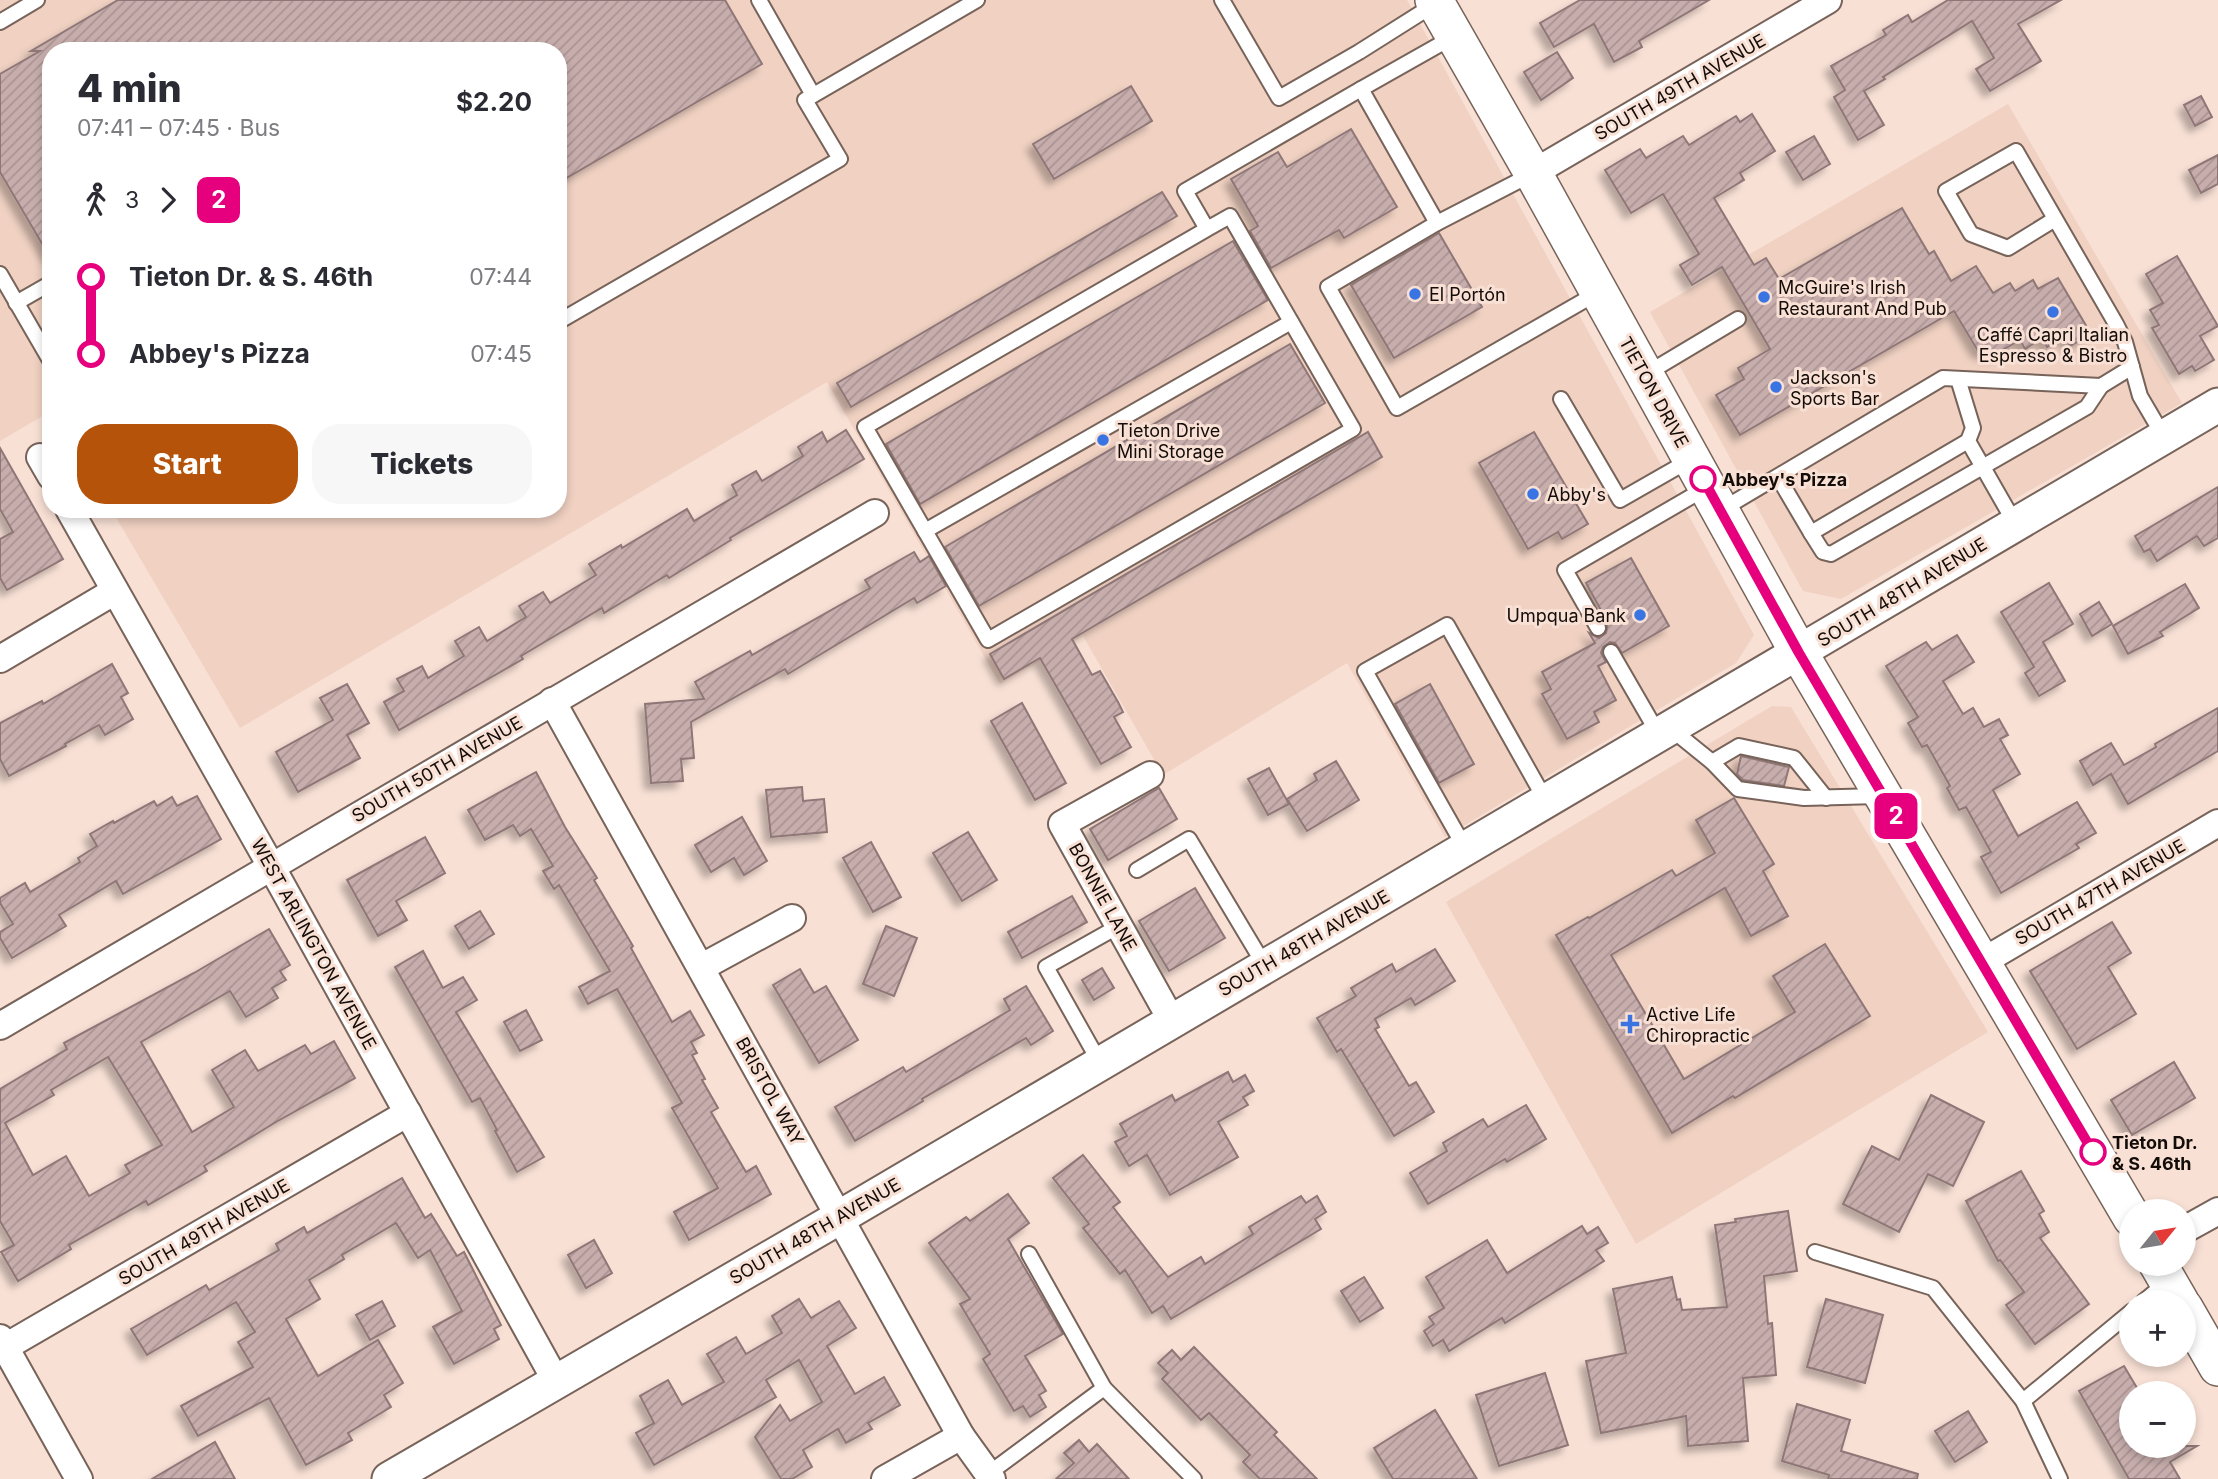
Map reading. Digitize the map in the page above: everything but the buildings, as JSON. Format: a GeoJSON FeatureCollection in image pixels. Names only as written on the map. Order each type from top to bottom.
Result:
{"type":"FeatureCollection","features":[{"type":"Feature","properties":{"kind":"main road","name":"TIETON DRIVE"},"geometry":{"type":"LineString","coordinates":[[1435,2],[1799,653],[2121,1199]]}},
{"type":"Feature","properties":{"kind":"main road"},"geometry":{"type":"LineString","coordinates":[[2196,1334],[2218,1367]]}},
{"type":"Feature","properties":{"kind":"street","name":"SOUTH 49TH AVENUE"},"geometry":{"type":"LineString","coordinates":[[1533,173],[1828,0]]}},
{"type":"Feature","properties":{"kind":"street","name":"SOUTH 48TH AVENUE"},"geometry":{"type":"LineString","coordinates":[[389,1479],[840,1217],[2218,405]]}},
{"type":"Feature","properties":{"kind":"street","name":"SOUTH 50TH AVENUE"},"geometry":{"type":"LineString","coordinates":[[0,1026],[875,513]]}},
{"type":"Feature","properties":{"kind":"street","name":"WEST ARLINGTON AVENUE"},"geometry":{"type":"LineString","coordinates":[[74,518],[271,866],[556,1381]]}},
{"type":"Feature","properties":{"kind":"street"},"geometry":{"type":"LineString","coordinates":[[0,659],[116,591]]}},
{"type":"Feature","properties":{"kind":"street","name":"BRISTOL WAY"},"geometry":{"type":"LineString","coordinates":[[552,701],[961,1436],[990,1476]]}},
{"type":"Feature","properties":{"kind":"street","name":"BONNIE LANE"},"geometry":{"type":"LineString","coordinates":[[1150,775],[1062,824],[1172,1021]]}},
{"type":"Feature","properties":{"kind":"street","name":"SOUTH 47TH AVENUE"},"geometry":{"type":"LineString","coordinates":[[1982,961],[2218,823]]}},
{"type":"Feature","properties":{"kind":"street"},"geometry":{"type":"LineString","coordinates":[[702,967],[792,918]]}},
{"type":"Feature","properties":{"kind":"street","name":"SOUTH 49TH AVENUE"},"geometry":{"type":"LineString","coordinates":[[2,1345],[408,1113]]}},
{"type":"Feature","properties":{"kind":"street"},"geometry":{"type":"LineString","coordinates":[[2196,1223],[2218,1210]]}},
{"type":"Feature","properties":{"kind":"street"},"geometry":{"type":"LineString","coordinates":[[2,1345],[79,1479]]}},
{"type":"Feature","properties":{"kind":"street"},"geometry":{"type":"LineString","coordinates":[[885,1479],[961,1436]]}},
{"type":"Feature","properties":{"kind":"lane"},"geometry":{"type":"LineString","coordinates":[[0,22],[37,0]]}},
{"type":"Feature","properties":{"kind":"lane"},"geometry":{"type":"LineString","coordinates":[[759,0],[813,95]]}},
{"type":"Feature","properties":{"kind":"lane"},"geometry":{"type":"LineString","coordinates":[[567,317],[839,159],[805,100],[977,0]]}},
{"type":"Feature","properties":{"kind":"lane"},"geometry":{"type":"LineString","coordinates":[[1222,0],[1279,98],[1359,52],[1435,2]]}},
{"type":"Feature","properties":{"kind":"lane"},"geometry":{"type":"LineString","coordinates":[[1207,229],[1185,191],[1455,37]]}},
{"type":"Feature","properties":{"kind":"lane"},"geometry":{"type":"LineString","coordinates":[[1360,89],[1437,223]]}},
{"type":"Feature","properties":{"kind":"lane"},"geometry":{"type":"LineString","coordinates":[[2055,219],[2008,248],[1971,234],[1947,191],[2016,151],[2116,324],[2133,368],[2140,396],[2164,437]]}},
{"type":"Feature","properties":{"kind":"lane"},"geometry":{"type":"LineString","coordinates":[[1533,173],[1437,223],[1328,287],[1397,408],[1599,292]]}},
{"type":"Feature","properties":{"kind":"lane"},"geometry":{"type":"LineString","coordinates":[[1230,216],[1291,322],[1353,429],[988,640],[864,427],[1230,216]]}},
{"type":"Feature","properties":{"kind":"lane"},"geometry":{"type":"LineString","coordinates":[[0,274],[42,347]]}},
{"type":"Feature","properties":{"kind":"lane"},"geometry":{"type":"LineString","coordinates":[[16,303],[42,288]]}},
{"type":"Feature","properties":{"kind":"lane"},"geometry":{"type":"LineString","coordinates":[[1645,375],[1738,319]]}},
{"type":"Feature","properties":{"kind":"lane"},"geometry":{"type":"LineString","coordinates":[[925,531],[1291,322]]}},
{"type":"Feature","properties":{"kind":"lane"},"geometry":{"type":"LineString","coordinates":[[1778,477],[1823,552],[1831,554],[2087,407],[2101,386],[2133,368]]}},
{"type":"Feature","properties":{"kind":"lane"},"geometry":{"type":"LineString","coordinates":[[1561,399],[1620,500],[1778,477],[1943,378],[2101,386]]}},
{"type":"Feature","properties":{"kind":"lane"},"geometry":{"type":"LineString","coordinates":[[1811,533],[1968,441],[1973,428],[1958,379]]}},
{"type":"Feature","properties":{"kind":"lane"},"geometry":{"type":"LineString","coordinates":[[1968,441],[2016,524]]}},
{"type":"Feature","properties":{"kind":"lane"},"geometry":{"type":"LineString","coordinates":[[1598,628],[1565,570],[1706,486]]}},
{"type":"Feature","properties":{"kind":"lane"},"geometry":{"type":"LineString","coordinates":[[1465,849],[1365,671],[1447,625],[1546,801]]}},
{"type":"Feature","properties":{"kind":"lane"},"geometry":{"type":"LineString","coordinates":[[1611,652],[1664,732],[1712,762],[1738,789],[1804,798],[1884,796]]}},
{"type":"Feature","properties":{"kind":"lane"},"geometry":{"type":"LineString","coordinates":[[1712,762],[1739,746],[1794,758],[1826,797]]}},
{"type":"Feature","properties":{"kind":"lane"},"geometry":{"type":"LineString","coordinates":[[1137,870],[1189,839],[1265,967]]}},
{"type":"Feature","properties":{"kind":"lane"},"geometry":{"type":"LineString","coordinates":[[1100,1063],[1046,967],[1119,926]]}},
{"type":"Feature","properties":{"kind":"lane"},"geometry":{"type":"LineString","coordinates":[[1815,1252],[1933,1288],[2023,1401],[2060,1479]]}},
{"type":"Feature","properties":{"kind":"lane"},"geometry":{"type":"LineString","coordinates":[[1029,1254],[1104,1388],[1194,1479]]}},
{"type":"Feature","properties":{"kind":"lane"},"geometry":{"type":"LineString","coordinates":[[2023,1401],[2119,1322]]}},
{"type":"Feature","properties":{"kind":"lane"},"geometry":{"type":"LineString","coordinates":[[990,1476],[1104,1388]]}},
{"type":"Feature","properties":{"kind":"shaded area"},"geometry":{"type":"Polygon","coordinates":[[[0,0],[1407,0],[1754,635],[1736,663],[1445,837],[1347,663],[1163,775],[1083,636],[1000,684],[827,382],[240,728],[116,518],[567,518],[567,42],[42,42],[42,416],[0,441],[0,0]]]}},
{"type":"Feature","properties":{"kind":"shaded area"},"geometry":{"type":"Polygon","coordinates":[[[2008,104],[2182,403],[1841,599],[1803,591],[1650,312],[2008,104]]]}},
{"type":"Feature","properties":{"kind":"shaded area"},"geometry":{"type":"Polygon","coordinates":[[[1772,706],[1791,707],[1988,1032],[1636,1244],[1446,902],[1772,706]]]}},
{"type":"Feature","properties":{"kind":"bus line","name":"2"},"geometry":{"type":"LineString","coordinates":[[1703,479],[1799,653],[2093,1152]]}},
{"type":"Feature","properties":{"kind":"place","name":"El Portón"},"geometry":{"type":"Point","coordinates":[1415,294]}},
{"type":"Feature","properties":{"kind":"place","name":"McGuire's Irish Restaurant And Pub"},"geometry":{"type":"Point","coordinates":[1764,297]}},
{"type":"Feature","properties":{"kind":"place","name":"Caffé Capri Italian Espresso & Bistro"},"geometry":{"type":"Point","coordinates":[2053,312]}},
{"type":"Feature","properties":{"kind":"place","name":"Jackson's Sports Bar"},"geometry":{"type":"Point","coordinates":[1776,387]}},
{"type":"Feature","properties":{"kind":"place","name":"Tieton Drive Mini Storage"},"geometry":{"type":"Point","coordinates":[1103,440]}},
{"type":"Feature","properties":{"kind":"place","name":"Abbey's Pizza"},"geometry":{"type":"Point","coordinates":[1703,479]}},
{"type":"Feature","properties":{"kind":"place","name":"Abby's"},"geometry":{"type":"Point","coordinates":[1533,494]}},
{"type":"Feature","properties":{"kind":"place","name":"Umpqua Bank"},"geometry":{"type":"Point","coordinates":[1640,615]}},
{"type":"Feature","properties":{"kind":"place","name":"Active Life Chiropractic"},"geometry":{"type":"Point","coordinates":[1630,1024]}},
{"type":"Feature","properties":{"kind":"place","name":"Tieton Dr. & S. 46th"},"geometry":{"type":"Point","coordinates":[2093,1152]}}]}
